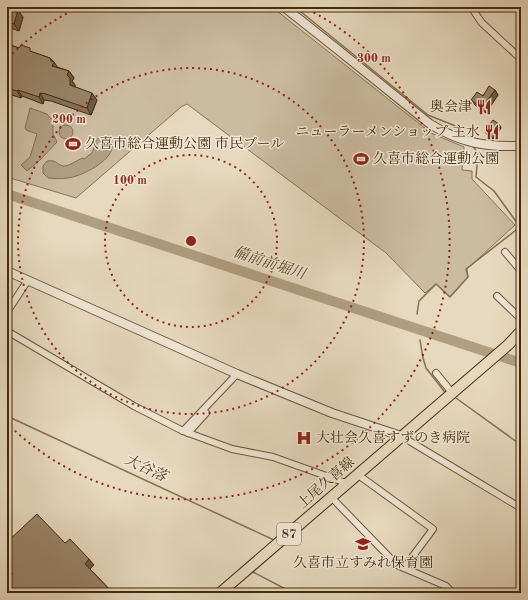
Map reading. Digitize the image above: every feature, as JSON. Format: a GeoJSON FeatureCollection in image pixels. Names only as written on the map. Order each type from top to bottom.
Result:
{"type":"FeatureCollection","features":[{"type":"Feature","properties":{"kind":"main road","name":"上尾久喜線"},"geometry":{"type":"LineString","coordinates":[[220,593],[502,350],[521,331]]}},
{"type":"Feature","properties":{"kind":"street"},"geometry":{"type":"LineString","coordinates":[[471,7],[482,23],[521,59]]}},
{"type":"Feature","properties":{"kind":"street"},"geometry":{"type":"LineString","coordinates":[[287,8],[430,124],[455,138],[474,143],[521,146]]}},
{"type":"Feature","properties":{"kind":"street"},"geometry":{"type":"LineString","coordinates":[[505,252],[521,272]]}},
{"type":"Feature","properties":{"kind":"street"},"geometry":{"type":"LineString","coordinates":[[7,271],[239,375],[332,413],[401,436],[521,508]]}},
{"type":"Feature","properties":{"kind":"street"},"geometry":{"type":"LineString","coordinates":[[7,312],[28,280]]}},
{"type":"Feature","properties":{"kind":"street"},"geometry":{"type":"LineString","coordinates":[[497,296],[521,319]]}},
{"type":"Feature","properties":{"kind":"street"},"geometry":{"type":"LineString","coordinates":[[7,331],[134,406],[186,432],[232,449],[273,457],[346,483]]}},
{"type":"Feature","properties":{"kind":"street"},"geometry":{"type":"LineString","coordinates":[[436,373],[453,392]]}},
{"type":"Feature","properties":{"kind":"street"},"geometry":{"type":"LineString","coordinates":[[186,432],[239,375]]}},
{"type":"Feature","properties":{"kind":"street"},"geometry":{"type":"LineString","coordinates":[[357,474],[433,529],[404,568]]}},
{"type":"Feature","properties":{"kind":"street"},"geometry":{"type":"LineString","coordinates":[[331,497],[397,565],[446,586],[453,593]]}},
{"type":"Feature","properties":{"kind":"shaded area","name":"久喜市総合運動公園"},"geometry":{"type":"Polygon","coordinates":[[[7,7],[272,7],[431,133],[464,147],[462,170],[472,171],[472,179],[515,225],[467,269],[468,277],[450,297],[436,284],[425,293],[386,253],[187,104],[181,107],[76,198],[7,177],[7,7]]]}},
{"type":"Feature","properties":{"kind":"shaded area"},"geometry":{"type":"Polygon","coordinates":[[[30,108],[47,114],[51,119],[53,118],[53,134],[57,142],[27,171],[21,165],[30,157],[37,134],[26,130],[25,128],[30,108]]]}},
{"type":"Feature","properties":{"kind":"shaded area"},"geometry":{"type":"Polygon","coordinates":[[[63,125],[69,125],[73,129],[73,135],[69,139],[63,139],[59,135],[59,129],[63,125]]]}},
{"type":"Feature","properties":{"kind":"shaded area"},"geometry":{"type":"Polygon","coordinates":[[[107,137],[110,139],[112,144],[112,150],[104,160],[91,169],[70,178],[48,178],[43,173],[43,166],[47,161],[53,161],[65,166],[70,165],[83,158],[84,159],[92,153],[95,142],[99,138],[107,137]]]}},
{"type":"Feature","properties":{"kind":"building"},"geometry":{"type":"Polygon","coordinates":[[[7,7],[18,10],[14,24],[7,22],[7,7]]]}},
{"type":"Feature","properties":{"kind":"building"},"geometry":{"type":"Polygon","coordinates":[[[7,44],[19,48],[21,45],[30,48],[30,51],[50,58],[51,61],[54,62],[52,66],[69,71],[67,75],[70,78],[70,85],[92,93],[87,108],[46,94],[40,93],[39,97],[7,88],[7,44]]]}},
{"type":"Feature","properties":{"kind":"building"},"geometry":{"type":"Polygon","coordinates":[[[489,86],[495,90],[482,108],[471,100],[477,92],[483,96],[489,86]]]}},
{"type":"Feature","properties":{"kind":"building"},"geometry":{"type":"Polygon","coordinates":[[[493,120],[499,124],[491,136],[485,131],[493,120]]]}},
{"type":"Feature","properties":{"kind":"building"},"geometry":{"type":"Polygon","coordinates":[[[37,514],[65,543],[70,539],[89,559],[85,564],[113,593],[7,593],[7,573],[13,574],[7,568],[7,542],[37,514]]]}},
{"type":"Feature","properties":{"kind":"waterway"},"geometry":{"type":"LineString","coordinates":[[295,7],[428,115],[458,127],[468,138]]}},
{"type":"Feature","properties":{"kind":"waterway"},"geometry":{"type":"LineString","coordinates":[[417,314],[419,301],[436,284],[450,297],[468,277],[466,269],[520,227],[494,191],[476,177],[478,154],[473,146]]}},
{"type":"Feature","properties":{"kind":"waterway","name":"備前前堀川"},"geometry":{"type":"LineString","coordinates":[[7,194],[521,363]]}},
{"type":"Feature","properties":{"kind":"waterway"},"geometry":{"type":"LineString","coordinates":[[420,340],[426,368],[446,393]]}},
{"type":"Feature","properties":{"kind":"waterway"},"geometry":{"type":"LineString","coordinates":[[456,398],[521,445]]}},
{"type":"Feature","properties":{"kind":"waterway","name":"大谷落"},"geometry":{"type":"LineString","coordinates":[[7,416],[274,540]]}},
{"type":"Feature","properties":{"kind":"waterway"},"geometry":{"type":"LineString","coordinates":[[253,572],[293,593]]}},
{"type":"Feature","properties":{"kind":"place","name":"奥会津"},"geometry":{"type":"Point","coordinates":[484,107]}},
{"type":"Feature","properties":{"kind":"place","name":"ニューラーメンショップ 主水"},"geometry":{"type":"Point","coordinates":[492,132]}},
{"type":"Feature","properties":{"kind":"place","name":"久喜市総合運動公園 市民プール"},"geometry":{"type":"Point","coordinates":[73,144]}},
{"type":"Feature","properties":{"kind":"place","name":"久喜市総合運動公園"},"geometry":{"type":"Point","coordinates":[361,159]}},
{"type":"Feature","properties":{"kind":"place","name":"大壮会久喜すずのき病院"},"geometry":{"type":"Point","coordinates":[304,438]}},
{"type":"Feature","properties":{"kind":"place","name":"久喜市立すみれ保育園"},"geometry":{"type":"Point","coordinates":[363,544]}}]}
